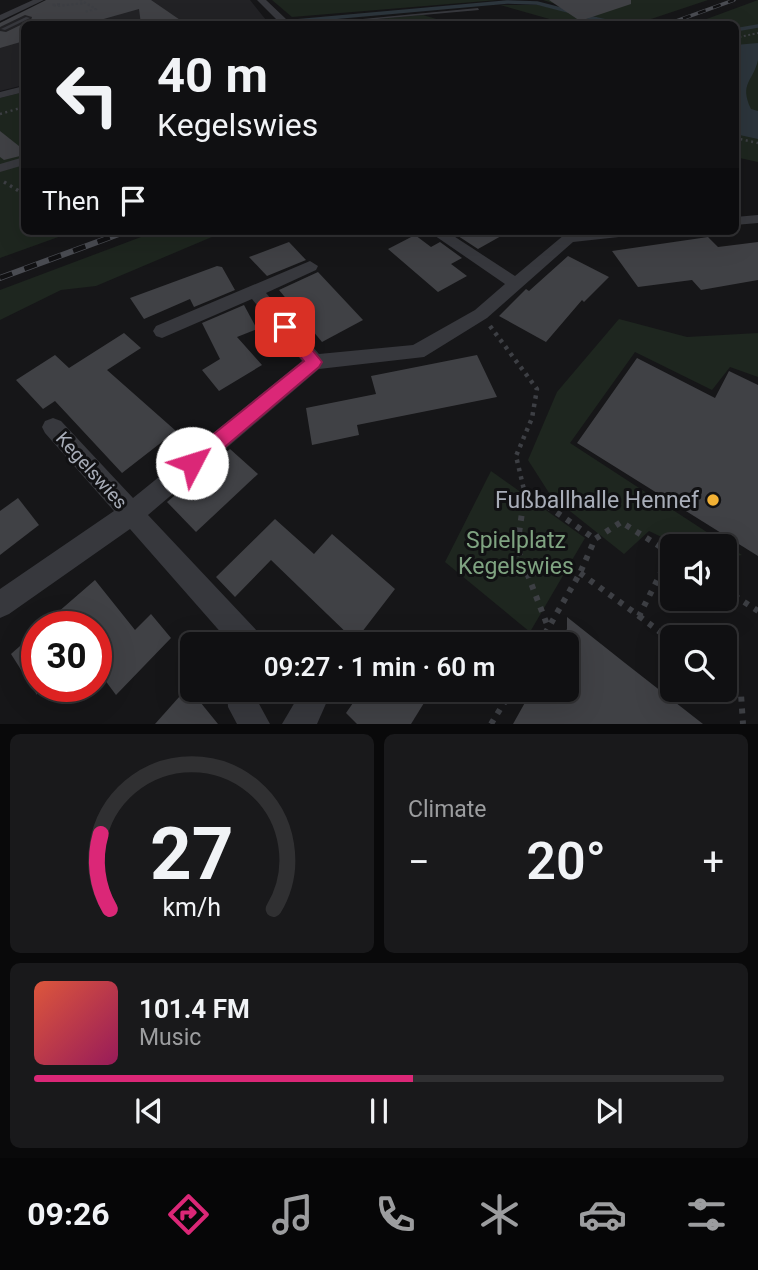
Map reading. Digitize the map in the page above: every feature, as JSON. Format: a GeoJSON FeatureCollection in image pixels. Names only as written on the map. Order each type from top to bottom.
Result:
{"type":"FeatureCollection","features":[{"type":"Feature","properties":{"kind":"street"},"geometry":{"type":"LineString","coordinates":[[0,18],[40,0]]}},
{"type":"Feature","properties":{"kind":"street"},"geometry":{"type":"LineString","coordinates":[[261,0],[282,21]]}},
{"type":"Feature","properties":{"kind":"street"},"geometry":{"type":"LineString","coordinates":[[0,95],[21,90]]}},
{"type":"Feature","properties":{"kind":"street"},"geometry":{"type":"LineString","coordinates":[[0,168],[21,162]]}},
{"type":"Feature","properties":{"kind":"street"},"geometry":{"type":"LineString","coordinates":[[739,221],[758,219]]}},
{"type":"Feature","properties":{"kind":"street"},"geometry":{"type":"LineString","coordinates":[[442,235],[516,284]]}},
{"type":"Feature","properties":{"kind":"street"},"geometry":{"type":"LineString","coordinates":[[255,291],[314,362],[417,352],[481,314],[569,238],[591,235]]}},
{"type":"Feature","properties":{"kind":"street"},"geometry":{"type":"LineString","coordinates":[[162,331],[310,266]]}},
{"type":"Feature","properties":{"kind":"street","name":"Kegelswies"},"geometry":{"type":"LineString","coordinates":[[0,605],[131,514],[314,362]]}},
{"type":"Feature","properties":{"kind":"street","name":"Kegelswies"},"geometry":{"type":"LineString","coordinates":[[52,427],[239,632]]}},
{"type":"Feature","properties":{"kind":"street"},"geometry":{"type":"LineString","coordinates":[[243,702],[243,707],[255,724]]}},
{"type":"Feature","properties":{"kind":"lane"},"geometry":{"type":"LineString","coordinates":[[345,21],[478,9]]}},
{"type":"Feature","properties":{"kind":"lane"},"geometry":{"type":"LineString","coordinates":[[14,11],[28,18],[21,21]]}},
{"type":"Feature","properties":{"kind":"lane"},"geometry":{"type":"LineString","coordinates":[[3,29],[21,21]]}},
{"type":"Feature","properties":{"kind":"path"},"geometry":{"type":"LineString","coordinates":[[80,0],[96,9],[85,12]]}},
{"type":"Feature","properties":{"kind":"path"},"geometry":{"type":"LineString","coordinates":[[58,6],[84,3]]}},
{"type":"Feature","properties":{"kind":"path"},"geometry":{"type":"LineString","coordinates":[[739,37],[758,33]]}},
{"type":"Feature","properties":{"kind":"path"},"geometry":{"type":"LineString","coordinates":[[0,114],[21,108]]}},
{"type":"Feature","properties":{"kind":"path"},"geometry":{"type":"LineString","coordinates":[[739,139],[758,143]]}},
{"type":"Feature","properties":{"kind":"path"},"geometry":{"type":"LineString","coordinates":[[0,180],[21,192]]}},
{"type":"Feature","properties":{"kind":"path"},"geometry":{"type":"LineString","coordinates":[[481,314],[537,389],[532,418],[516,456],[524,491],[517,547],[548,627]]}},
{"type":"Feature","properties":{"kind":"path"},"geometry":{"type":"LineString","coordinates":[[524,491],[595,539]]}},
{"type":"Feature","properties":{"kind":"path"},"geometry":{"type":"LineString","coordinates":[[545,632],[580,573],[595,539],[621,522],[660,546]]}},
{"type":"Feature","properties":{"kind":"path"},"geometry":{"type":"LineString","coordinates":[[580,573],[660,632]]}},
{"type":"Feature","properties":{"kind":"path"},"geometry":{"type":"LineString","coordinates":[[639,616],[660,575]]}},
{"type":"Feature","properties":{"kind":"path"},"geometry":{"type":"LineString","coordinates":[[737,597],[758,611]]}},
{"type":"Feature","properties":{"kind":"path"},"geometry":{"type":"LineString","coordinates":[[737,691],[741,694],[743,724]]}},
{"type":"Feature","properties":{"kind":"path"},"geometry":{"type":"LineString","coordinates":[[492,724],[505,702]]}},
{"type":"Feature","properties":{"kind":"shaded area"},"geometry":{"type":"Polygon","coordinates":[[[51,0],[250,0],[266,20],[21,21],[21,86],[0,91],[0,23],[51,0]]]}},
{"type":"Feature","properties":{"kind":"shaded area"},"geometry":{"type":"Polygon","coordinates":[[[758,43],[758,60],[746,93],[751,109],[758,111],[758,139],[739,135],[739,45],[758,43]]]}},
{"type":"Feature","properties":{"kind":"green space"},"geometry":{"type":"Polygon","coordinates":[[[272,0],[498,0],[292,17],[272,0]]]}},
{"type":"Feature","properties":{"kind":"green space"},"geometry":{"type":"Polygon","coordinates":[[[543,0],[708,0],[645,21],[609,21],[543,0]]]}},
{"type":"Feature","properties":{"kind":"green space"},"geometry":{"type":"Polygon","coordinates":[[[758,0],[758,162],[739,158],[739,21],[701,21],[758,0]]]}},
{"type":"Feature","properties":{"kind":"green space"},"geometry":{"type":"Polygon","coordinates":[[[500,5],[538,5],[606,21],[556,21],[500,5]]]}},
{"type":"Feature","properties":{"kind":"green space"},"geometry":{"type":"Polygon","coordinates":[[[423,15],[443,21],[355,21],[423,15]]]}},
{"type":"Feature","properties":{"kind":"green space"},"geometry":{"type":"Polygon","coordinates":[[[21,93],[21,235],[64,235],[0,258],[0,98],[21,93]]]}},
{"type":"Feature","properties":{"kind":"green space"},"geometry":{"type":"Polygon","coordinates":[[[146,235],[217,235],[96,286],[61,290],[0,320],[0,290],[146,235]]]}},
{"type":"Feature","properties":{"kind":"green space"},"geometry":{"type":"Polygon","coordinates":[[[619,319],[687,337],[758,333],[758,377],[730,367],[712,390],[635,352],[570,443],[710,534],[660,534],[660,536],[649,531],[624,554],[551,496],[528,460],[557,392],[619,319]]]}},
{"type":"Feature","properties":{"kind":"green space","name":"Spielplatz Kegelswies"},"geometry":{"type":"Polygon","coordinates":[[[491,471],[585,538],[530,632],[445,562],[491,471]]]}},
{"type":"Feature","properties":{"kind":"building"},"geometry":{"type":"Polygon","coordinates":[[[46,0],[151,0],[182,21],[141,21],[139,9],[97,21],[29,21],[32,17],[25,15],[0,27],[0,23],[46,0]]]}},
{"type":"Feature","properties":{"kind":"building"},"geometry":{"type":"Polygon","coordinates":[[[549,0],[631,0],[631,4],[580,21],[549,0]]]}},
{"type":"Feature","properties":{"kind":"building"},"geometry":{"type":"Polygon","coordinates":[[[21,25],[21,42],[0,48],[0,31],[6,32],[21,25]]]}},
{"type":"Feature","properties":{"kind":"building"},"geometry":{"type":"Polygon","coordinates":[[[0,131],[21,148],[21,156],[4,160],[0,157],[0,131]]]}},
{"type":"Feature","properties":{"kind":"building"},"geometry":{"type":"Polygon","coordinates":[[[415,235],[431,247],[440,242],[462,258],[451,264],[467,276],[438,292],[388,249],[415,235]]]}},
{"type":"Feature","properties":{"kind":"building"},"geometry":{"type":"Polygon","coordinates":[[[457,235],[503,235],[478,249],[457,235]]]}},
{"type":"Feature","properties":{"kind":"building"},"geometry":{"type":"Polygon","coordinates":[[[708,237],[718,247],[758,242],[758,280],[701,290],[692,280],[638,287],[612,251],[708,237]]]}},
{"type":"Feature","properties":{"kind":"building"},"geometry":{"type":"Polygon","coordinates":[[[289,242],[306,260],[267,276],[249,257],[289,242]]]}},
{"type":"Feature","properties":{"kind":"building"},"geometry":{"type":"Polygon","coordinates":[[[568,256],[609,277],[584,302],[582,300],[546,342],[499,316],[526,289],[529,291],[568,256]]]}},
{"type":"Feature","properties":{"kind":"building"},"geometry":{"type":"Polygon","coordinates":[[[217,266],[222,267],[235,290],[194,307],[190,299],[144,319],[130,298],[217,266]]]}},
{"type":"Feature","properties":{"kind":"building"},"geometry":{"type":"Polygon","coordinates":[[[318,272],[363,320],[322,342],[279,290],[318,272]]]}},
{"type":"Feature","properties":{"kind":"building"},"geometry":{"type":"Polygon","coordinates":[[[244,305],[257,329],[237,337],[262,365],[219,391],[202,370],[220,359],[202,323],[244,305]]]}},
{"type":"Feature","properties":{"kind":"building"},"geometry":{"type":"Polygon","coordinates":[[[124,333],[141,348],[107,370],[176,431],[122,473],[55,401],[43,409],[16,380],[55,355],[69,368],[124,333]]]}},
{"type":"Feature","properties":{"kind":"building"},"geometry":{"type":"Polygon","coordinates":[[[477,355],[497,397],[357,425],[359,435],[312,445],[306,408],[376,394],[371,376],[477,355]]]}},
{"type":"Feature","properties":{"kind":"building","name":"Fußballhalle Hennef"},"geometry":{"type":"Polygon","coordinates":[[[637,358],[715,398],[729,371],[758,385],[758,556],[737,543],[737,534],[723,534],[577,443],[637,358]]]}},
{"type":"Feature","properties":{"kind":"building"},"geometry":{"type":"Polygon","coordinates":[[[230,449],[258,474],[196,532],[167,502],[230,449]]]}},
{"type":"Feature","properties":{"kind":"building"},"geometry":{"type":"Polygon","coordinates":[[[18,498],[39,525],[0,555],[0,511],[18,498]]]}},
{"type":"Feature","properties":{"kind":"building"},"geometry":{"type":"Polygon","coordinates":[[[275,519],[314,554],[332,534],[395,589],[362,632],[346,632],[271,560],[235,597],[216,577],[275,519]]]}},
{"type":"Feature","properties":{"kind":"building"},"geometry":{"type":"Polygon","coordinates":[[[95,580],[135,630],[151,614],[171,638],[116,695],[112,690],[112,611],[59,611],[95,580]]]}},
{"type":"Feature","properties":{"kind":"building"},"geometry":{"type":"Polygon","coordinates":[[[567,617],[660,690],[660,702],[675,702],[703,724],[513,724],[525,702],[579,702],[579,632],[565,632],[567,617]]]}},
{"type":"Feature","properties":{"kind":"building"},"geometry":{"type":"Polygon","coordinates":[[[21,645],[21,670],[11,654],[21,645]]]}},
{"type":"Feature","properties":{"kind":"building"},"geometry":{"type":"Polygon","coordinates":[[[180,696],[180,702],[200,702],[218,724],[155,724],[180,696]]]}},
{"type":"Feature","properties":{"kind":"building"},"geometry":{"type":"Polygon","coordinates":[[[354,702],[425,702],[411,724],[357,724],[346,713],[354,702]]]}},
{"type":"Feature","properties":{"kind":"waterway"},"geometry":{"type":"LineString","coordinates":[[295,21],[507,2],[537,3],[572,12]]}},
{"type":"Feature","properties":{"kind":"waterway"},"geometry":{"type":"LineString","coordinates":[[584,16],[606,21]]}},
{"type":"Feature","properties":{"kind":"waterway"},"geometry":{"type":"LineString","coordinates":[[739,29],[758,26]]}},
{"type":"Feature","properties":{"kind":"railway"},"geometry":{"type":"LineString","coordinates":[[676,21],[734,0]]}},
{"type":"Feature","properties":{"kind":"railway"},"geometry":{"type":"LineString","coordinates":[[0,278],[116,235]]}},
{"type":"Feature","properties":{"kind":"place","name":"Fußballhalle Hennef"},"geometry":{"type":"Point","coordinates":[713,500]}},
{"type":"Feature","properties":{"kind":"route"},"geometry":{"type":"LineString","coordinates":[[192,463],[314,362],[285,327]]}}]}
